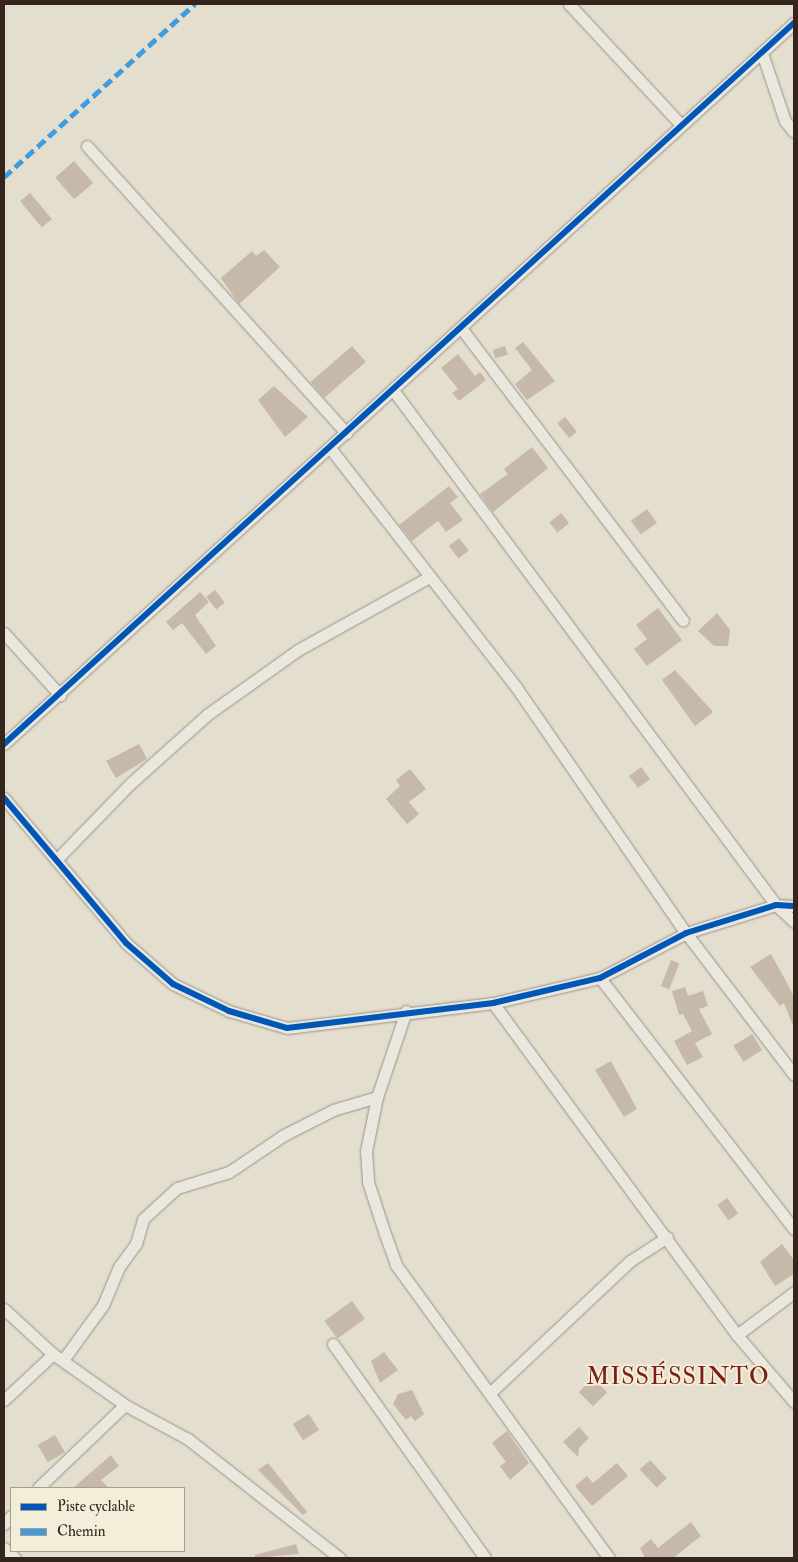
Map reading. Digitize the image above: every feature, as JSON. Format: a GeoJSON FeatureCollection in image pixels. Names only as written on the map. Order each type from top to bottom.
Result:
{"type":"FeatureCollection","features":[{"type":"Feature","properties":{"kind":"street"},"geometry":{"type":"LineString","coordinates":[[569,4],[680,125]]}},
{"type":"Feature","properties":{"kind":"street"},"geometry":{"type":"LineString","coordinates":[[4,744],[60,695],[680,125],[794,23]]}},
{"type":"Feature","properties":{"kind":"street"},"geometry":{"type":"LineString","coordinates":[[762,53],[785,120],[794,132]]}},
{"type":"Feature","properties":{"kind":"street"},"geometry":{"type":"LineString","coordinates":[[88,146],[346,433]]}},
{"type":"Feature","properties":{"kind":"street"},"geometry":{"type":"LineString","coordinates":[[461,328],[683,620]]}},
{"type":"Feature","properties":{"kind":"street"},"geometry":{"type":"LineString","coordinates":[[393,390],[776,905],[794,922]]}},
{"type":"Feature","properties":{"kind":"street"},"geometry":{"type":"LineString","coordinates":[[330,448],[516,687],[686,933],[794,1075]]}},
{"type":"Feature","properties":{"kind":"street"},"geometry":{"type":"LineString","coordinates":[[56,860],[131,783],[208,714],[298,650],[429,577]]}},
{"type":"Feature","properties":{"kind":"street"},"geometry":{"type":"LineString","coordinates":[[4,633],[60,695]]}},
{"type":"Feature","properties":{"kind":"street"},"geometry":{"type":"LineString","coordinates":[[4,798],[126,943],[173,984],[229,1011],[287,1028],[406,1012],[493,1004],[600,978],[686,933],[776,905],[794,906]]}},
{"type":"Feature","properties":{"kind":"street"},"geometry":{"type":"LineString","coordinates":[[600,978],[794,1229]]}},
{"type":"Feature","properties":{"kind":"street"},"geometry":{"type":"LineString","coordinates":[[493,1004],[737,1335],[794,1402]]}},
{"type":"Feature","properties":{"kind":"street"},"geometry":{"type":"LineString","coordinates":[[406,1012],[377,1097],[366,1151],[368,1182],[396,1265],[492,1391],[609,1558]]}},
{"type":"Feature","properties":{"kind":"street"},"geometry":{"type":"LineString","coordinates":[[63,1360],[103,1305],[144,1219],[177,1188],[229,1172],[284,1135],[333,1110],[377,1097]]}},
{"type":"Feature","properties":{"kind":"street"},"geometry":{"type":"LineString","coordinates":[[492,1391],[630,1261],[666,1237]]}},
{"type":"Feature","properties":{"kind":"street"},"geometry":{"type":"LineString","coordinates":[[737,1335],[794,1292]]}},
{"type":"Feature","properties":{"kind":"street"},"geometry":{"type":"LineString","coordinates":[[4,1309],[53,1354],[125,1405],[188,1439],[340,1558]]}},
{"type":"Feature","properties":{"kind":"street"},"geometry":{"type":"LineString","coordinates":[[333,1344],[485,1558]]}},
{"type":"Feature","properties":{"kind":"street"},"geometry":{"type":"LineString","coordinates":[[4,1400],[53,1354]]}},
{"type":"Feature","properties":{"kind":"street"},"geometry":{"type":"LineString","coordinates":[[39,1487],[125,1405]]}},
{"type":"Feature","properties":{"kind":"street"},"geometry":{"type":"LineString","coordinates":[[4,1548],[15,1558]]}},
{"type":"Feature","properties":{"kind":"building"},"geometry":{"type":"Polygon","coordinates":[[[74,161],[93,183],[74,199],[55,177],[74,161]]]}},
{"type":"Feature","properties":{"kind":"building"},"geometry":{"type":"Polygon","coordinates":[[[30,193],[52,219],[42,227],[20,201],[30,193]]]}},
{"type":"Feature","properties":{"kind":"building"},"geometry":{"type":"Polygon","coordinates":[[[264,250],[280,267],[239,304],[221,278],[252,251],[256,256],[264,250]]]}},
{"type":"Feature","properties":{"kind":"building"},"geometry":{"type":"Polygon","coordinates":[[[523,342],[555,381],[527,400],[515,384],[532,370],[515,348],[523,342]]]}},
{"type":"Feature","properties":{"kind":"building"},"geometry":{"type":"Polygon","coordinates":[[[352,346],[366,362],[324,398],[310,382],[352,346]]]}},
{"type":"Feature","properties":{"kind":"building"},"geometry":{"type":"Polygon","coordinates":[[[505,346],[508,355],[495,359],[493,350],[505,346]]]}},
{"type":"Feature","properties":{"kind":"building"},"geometry":{"type":"Polygon","coordinates":[[[458,354],[475,376],[480,372],[486,380],[459,401],[452,393],[458,389],[441,368],[458,354]]]}},
{"type":"Feature","properties":{"kind":"building"},"geometry":{"type":"Polygon","coordinates":[[[274,386],[308,417],[285,437],[258,400],[274,386]]]}},
{"type":"Feature","properties":{"kind":"building"},"geometry":{"type":"Polygon","coordinates":[[[565,417],[577,432],[569,438],[557,423],[565,417]]]}},
{"type":"Feature","properties":{"kind":"building"},"geometry":{"type":"Polygon","coordinates":[[[532,447],[548,468],[493,512],[480,494],[508,474],[504,469],[532,447]]]}},
{"type":"Feature","properties":{"kind":"building"},"geometry":{"type":"Polygon","coordinates":[[[449,486],[458,497],[450,503],[463,520],[446,532],[438,521],[412,541],[399,525],[449,486]]]}},
{"type":"Feature","properties":{"kind":"building"},"geometry":{"type":"Polygon","coordinates":[[[647,509],[657,523],[641,535],[631,521],[647,509]]]}},
{"type":"Feature","properties":{"kind":"building"},"geometry":{"type":"Polygon","coordinates":[[[561,513],[569,523],[558,533],[549,522],[561,513]]]}},
{"type":"Feature","properties":{"kind":"building"},"geometry":{"type":"Polygon","coordinates":[[[459,538],[469,551],[459,559],[449,546],[459,538]]]}},
{"type":"Feature","properties":{"kind":"building"},"geometry":{"type":"Polygon","coordinates":[[[215,590],[225,603],[216,609],[206,597],[215,590]]]}},
{"type":"Feature","properties":{"kind":"building"},"geometry":{"type":"Polygon","coordinates":[[[200,592],[209,602],[195,615],[216,646],[206,654],[182,623],[173,630],[166,622],[200,592]]]}},
{"type":"Feature","properties":{"kind":"building"},"geometry":{"type":"Polygon","coordinates":[[[658,608],[682,640],[647,666],[634,649],[647,639],[636,625],[658,608]]]}},
{"type":"Feature","properties":{"kind":"building"},"geometry":{"type":"Polygon","coordinates":[[[717,613],[730,630],[728,646],[714,646],[698,631],[717,613]]]}},
{"type":"Feature","properties":{"kind":"building"},"geometry":{"type":"Polygon","coordinates":[[[675,670],[713,712],[695,726],[662,680],[675,670]]]}},
{"type":"Feature","properties":{"kind":"building"},"geometry":{"type":"Polygon","coordinates":[[[139,744],[147,759],[116,778],[106,761],[139,744]]]}},
{"type":"Feature","properties":{"kind":"building"},"geometry":{"type":"Polygon","coordinates":[[[641,767],[650,779],[638,788],[629,776],[641,767]]]}},
{"type":"Feature","properties":{"kind":"building"},"geometry":{"type":"Polygon","coordinates":[[[410,769],[426,789],[409,802],[419,814],[407,824],[386,799],[400,786],[396,780],[410,769]]]}},
{"type":"Feature","properties":{"kind":"building"},"geometry":{"type":"Polygon","coordinates":[[[771,954],[794,996],[794,1028],[784,1003],[780,1006],[750,967],[771,954]]]}},
{"type":"Feature","properties":{"kind":"building"},"geometry":{"type":"Polygon","coordinates":[[[671,960],[679,963],[669,989],[661,986],[671,960]]]}},
{"type":"Feature","properties":{"kind":"building"},"geometry":{"type":"Polygon","coordinates":[[[685,987],[688,996],[703,991],[708,1006],[699,1009],[712,1034],[695,1043],[703,1057],[687,1065],[674,1041],[692,1031],[683,1014],[679,1015],[672,991],[685,987]]]}},
{"type":"Feature","properties":{"kind":"building"},"geometry":{"type":"Polygon","coordinates":[[[752,1034],[762,1050],[743,1062],[733,1046],[752,1034]]]}},
{"type":"Feature","properties":{"kind":"building"},"geometry":{"type":"Polygon","coordinates":[[[611,1061],[637,1109],[624,1117],[595,1070],[611,1061]]]}},
{"type":"Feature","properties":{"kind":"building"},"geometry":{"type":"Polygon","coordinates":[[[727,1198],[738,1213],[728,1220],[717,1205],[727,1198]]]}},
{"type":"Feature","properties":{"kind":"building"},"geometry":{"type":"Polygon","coordinates":[[[782,1244],[794,1260],[794,1274],[775,1286],[760,1262],[782,1244]]]}},
{"type":"Feature","properties":{"kind":"building"},"geometry":{"type":"Polygon","coordinates":[[[352,1301],[365,1319],[337,1339],[324,1321],[352,1301]]]}},
{"type":"Feature","properties":{"kind":"building"},"geometry":{"type":"Polygon","coordinates":[[[384,1352],[398,1370],[380,1383],[371,1361],[384,1352]]]}},
{"type":"Feature","properties":{"kind":"building"},"geometry":{"type":"Polygon","coordinates":[[[593,1378],[607,1392],[593,1406],[579,1392],[593,1378]]]}},
{"type":"Feature","properties":{"kind":"building"},"geometry":{"type":"Polygon","coordinates":[[[412,1390],[424,1414],[415,1421],[411,1416],[406,1420],[393,1404],[398,1394],[412,1390]]]}},
{"type":"Feature","properties":{"kind":"building"},"geometry":{"type":"Polygon","coordinates":[[[309,1414],[319,1430],[303,1440],[293,1424],[309,1414]]]}},
{"type":"Feature","properties":{"kind":"building"},"geometry":{"type":"Polygon","coordinates":[[[579,1427],[589,1438],[579,1448],[578,1457],[563,1442],[579,1427]]]}},
{"type":"Feature","properties":{"kind":"building"},"geometry":{"type":"Polygon","coordinates":[[[507,1431],[529,1463],[510,1480],[500,1466],[506,1462],[492,1443],[507,1431]]]}},
{"type":"Feature","properties":{"kind":"building"},"geometry":{"type":"Polygon","coordinates":[[[55,1435],[65,1452],[48,1462],[38,1445],[55,1435]]]}},
{"type":"Feature","properties":{"kind":"building"},"geometry":{"type":"Polygon","coordinates":[[[111,1455],[119,1466],[101,1480],[108,1487],[74,1487],[111,1455]]]}},
{"type":"Feature","properties":{"kind":"building"},"geometry":{"type":"Polygon","coordinates":[[[650,1460],[667,1478],[657,1488],[640,1470],[650,1460]]]}},
{"type":"Feature","properties":{"kind":"building"},"geometry":{"type":"Polygon","coordinates":[[[268,1463],[307,1512],[303,1515],[258,1470],[268,1463]]]}},
{"type":"Feature","properties":{"kind":"building"},"geometry":{"type":"Polygon","coordinates":[[[617,1463],[628,1476],[592,1506],[575,1486],[587,1476],[593,1483],[617,1463]]]}},
{"type":"Feature","properties":{"kind":"building"},"geometry":{"type":"Polygon","coordinates":[[[691,1522],[701,1536],[673,1558],[645,1558],[640,1548],[651,1539],[658,1548],[691,1522]]]}},
{"type":"Feature","properties":{"kind":"building"},"geometry":{"type":"Polygon","coordinates":[[[296,1544],[299,1554],[255,1558],[255,1555],[296,1544]]]}},
{"type":"Feature","properties":{"kind":"marked path"},"geometry":{"type":"LineString","coordinates":[[4,177],[195,4]]}},
{"type":"Feature","properties":{"kind":"cycle path"},"geometry":{"type":"LineString","coordinates":[[4,744],[794,23]]}},
{"type":"Feature","properties":{"kind":"cycle path"},"geometry":{"type":"LineString","coordinates":[[4,798],[126,943],[173,984],[229,1011],[287,1028],[493,1003],[600,978],[686,933],[776,905],[794,906]]}},
{"type":"Feature","properties":{"kind":"district","name":"MISSÉSSINTO"},"geometry":{"type":"Point","coordinates":[678,1377]}}]}
